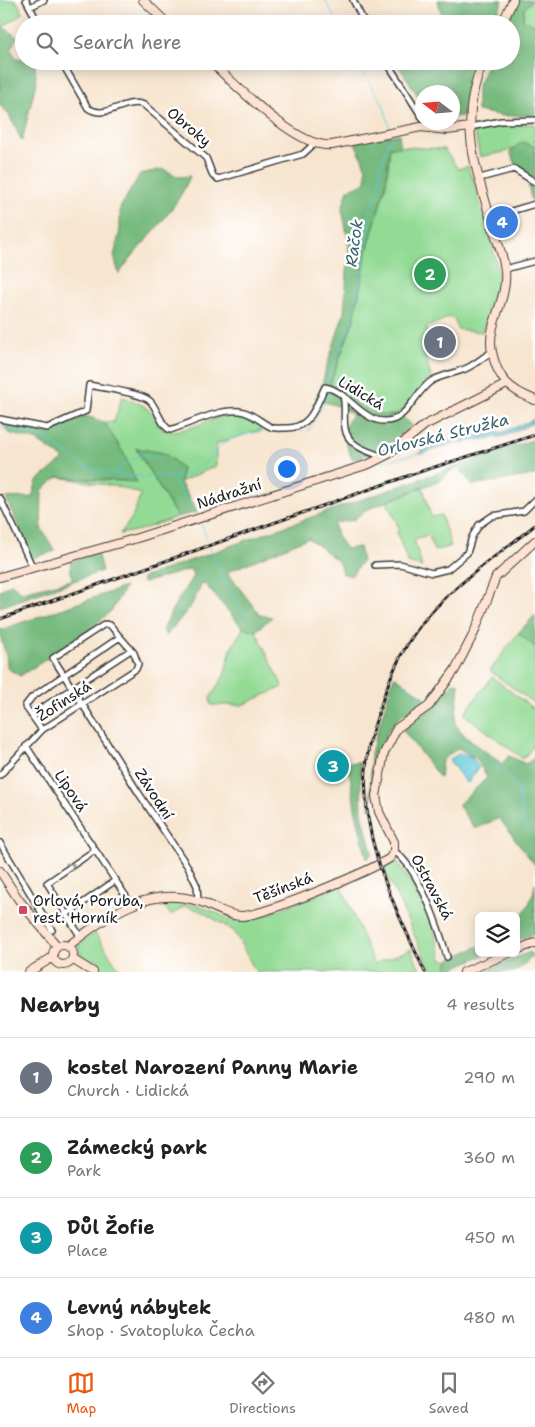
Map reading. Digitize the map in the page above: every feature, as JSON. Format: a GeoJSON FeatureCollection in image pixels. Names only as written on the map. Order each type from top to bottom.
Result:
{"type":"FeatureCollection","features":[{"type":"Feature","properties":{"kind":"street"},"geometry":{"type":"LineString","coordinates":[[26,0],[35,15]]}},
{"type":"Feature","properties":{"kind":"street"},"geometry":{"type":"LineString","coordinates":[[30,7],[44,0]]}},
{"type":"Feature","properties":{"kind":"street"},"geometry":{"type":"LineString","coordinates":[[144,0],[159,15]]}},
{"type":"Feature","properties":{"kind":"street"},"geometry":{"type":"LineString","coordinates":[[353,0],[360,15]]}},
{"type":"Feature","properties":{"kind":"street"},"geometry":{"type":"LineString","coordinates":[[506,15],[513,0]]}},
{"type":"Feature","properties":{"kind":"street","name":"Obroky"},"geometry":{"type":"LineString","coordinates":[[66,70],[88,108],[93,112],[102,112],[136,102],[144,106],[206,158],[213,176],[218,179],[303,154],[314,144]]}},
{"type":"Feature","properties":{"kind":"street"},"geometry":{"type":"LineString","coordinates":[[220,70],[271,116],[314,144],[327,146],[415,128]]}},
{"type":"Feature","properties":{"kind":"street"},"geometry":{"type":"LineString","coordinates":[[392,70],[415,106]]}},
{"type":"Feature","properties":{"kind":"street"},"geometry":{"type":"LineString","coordinates":[[481,70],[474,88],[470,143],[505,269],[503,301],[491,335],[492,352],[507,384],[514,391],[535,400]]}},
{"type":"Feature","properties":{"kind":"street"},"geometry":{"type":"LineString","coordinates":[[460,128],[501,121],[535,120]]}},
{"type":"Feature","properties":{"kind":"street"},"geometry":{"type":"LineString","coordinates":[[480,178],[514,169],[535,182]]}},
{"type":"Feature","properties":{"kind":"street"},"geometry":{"type":"LineString","coordinates":[[491,217],[535,204]]}},
{"type":"Feature","properties":{"kind":"street"},"geometry":{"type":"LineString","coordinates":[[505,269],[535,261]]}},
{"type":"Feature","properties":{"kind":"street","name":"Lidická"},"geometry":{"type":"LineString","coordinates":[[0,419],[47,428],[86,410],[89,385],[148,399],[167,429],[170,430],[219,413],[234,411],[252,414],[272,428],[302,426],[313,414],[329,388],[376,420],[398,417],[429,383],[472,366],[492,352]]}},
{"type":"Feature","properties":{"kind":"street","name":"Nádražní"},"geometry":{"type":"LineString","coordinates":[[0,577],[143,536],[384,458],[419,428],[507,384]]}},
{"type":"Feature","properties":{"kind":"street"},"geometry":{"type":"LineString","coordinates":[[343,396],[346,407],[344,426],[351,439],[363,450],[384,458]]}},
{"type":"Feature","properties":{"kind":"street"},"geometry":{"type":"LineString","coordinates":[[0,498],[33,568]]}},
{"type":"Feature","properties":{"kind":"street"},"geometry":{"type":"LineString","coordinates":[[375,565],[400,564],[432,573],[448,569],[467,553],[472,537],[479,525],[492,516],[524,511],[535,500]]}},
{"type":"Feature","properties":{"kind":"street","name":"Ostravská"},"geometry":{"type":"LineString","coordinates":[[446,957],[432,910],[403,857],[394,851],[394,842],[379,812],[376,796],[380,765],[397,728],[431,703],[455,670],[474,633],[492,583],[502,570],[535,541]]}},
{"type":"Feature","properties":{"kind":"street","name":"Závodní"},"geometry":{"type":"LineString","coordinates":[[120,638],[110,625],[105,624],[53,658],[188,867],[197,886],[198,901]]}},
{"type":"Feature","properties":{"kind":"street"},"geometry":{"type":"LineString","coordinates":[[31,715],[132,652],[120,638],[32,697],[25,706],[31,715],[42,730]]}},
{"type":"Feature","properties":{"kind":"street","name":"Žofinská"},"geometry":{"type":"LineString","coordinates":[[0,774],[42,730],[136,669],[138,664],[132,652]]}},
{"type":"Feature","properties":{"kind":"street","name":"Lipová"},"geometry":{"type":"LineString","coordinates":[[26,746],[132,904]]}},
{"type":"Feature","properties":{"kind":"street"},"geometry":{"type":"LineString","coordinates":[[0,844],[52,930]]}},
{"type":"Feature","properties":{"kind":"street"},"geometry":{"type":"LineString","coordinates":[[80,936],[47,883],[95,850]]}},
{"type":"Feature","properties":{"kind":"street","name":"Těšínská"},"geometry":{"type":"LineString","coordinates":[[68,946],[114,912],[132,904],[156,898],[177,897],[198,901],[233,915],[249,915],[270,909],[379,864],[390,858],[394,851]]}},
{"type":"Feature","properties":{"kind":"street"},"geometry":{"type":"LineString","coordinates":[[0,872],[19,900],[57,946]]}},
{"type":"Feature","properties":{"kind":"street"},"geometry":{"type":"LineString","coordinates":[[67,914],[116,880]]}},
{"type":"Feature","properties":{"kind":"street"},"geometry":{"type":"LineString","coordinates":[[520,948],[535,942]]}},
{"type":"Feature","properties":{"kind":"street"},"geometry":{"type":"LineString","coordinates":[[57,946],[68,946],[73,953],[68,963],[62,965],[53,958],[53,951],[57,946]]}},
{"type":"Feature","properties":{"kind":"street"},"geometry":{"type":"LineString","coordinates":[[464,972],[500,957]]}},
{"type":"Feature","properties":{"kind":"street"},"geometry":{"type":"LineString","coordinates":[[29,972],[53,958]]}},
{"type":"Feature","properties":{"kind":"street"},"geometry":{"type":"LineString","coordinates":[[72,958],[93,972]]}},
{"type":"Feature","properties":{"kind":"green space"},"geometry":{"type":"Polygon","coordinates":[[[0,0],[16,0],[23,13],[15,15],[15,19],[0,29],[0,0]]]}},
{"type":"Feature","properties":{"kind":"green space"},"geometry":{"type":"Polygon","coordinates":[[[438,0],[503,0],[497,15],[442,15],[438,0]]]}},
{"type":"Feature","properties":{"kind":"green space"},"geometry":{"type":"Polygon","coordinates":[[[517,0],[532,0],[524,9],[523,20],[533,24],[535,22],[535,115],[504,116],[477,111],[477,88],[485,70],[520,70],[520,15],[510,15],[517,0]]]}},
{"type":"Feature","properties":{"kind":"green space"},"geometry":{"type":"Polygon","coordinates":[[[532,0],[535,0],[535,22],[533,24],[523,21],[524,9],[532,0]]]}},
{"type":"Feature","properties":{"kind":"green space"},"geometry":{"type":"Polygon","coordinates":[[[3,27],[15,36],[15,41],[11,49],[15,57],[15,70],[35,70],[36,83],[22,141],[8,113],[0,106],[0,29],[3,27]]]}},
{"type":"Feature","properties":{"kind":"green space"},"geometry":{"type":"Polygon","coordinates":[[[401,70],[473,70],[467,85],[462,116],[460,116],[460,85],[415,85],[415,91],[401,70]]]}},
{"type":"Feature","properties":{"kind":"green space"},"geometry":{"type":"Polygon","coordinates":[[[504,124],[535,124],[535,147],[522,142],[507,151],[480,157],[474,129],[504,124]]]}},
{"type":"Feature","properties":{"kind":"green space"},"geometry":{"type":"Polygon","coordinates":[[[399,134],[401,147],[390,147],[386,184],[367,251],[354,319],[330,384],[370,411],[378,414],[399,414],[412,425],[377,451],[352,459],[342,433],[352,414],[341,407],[315,399],[322,386],[344,313],[349,245],[342,209],[348,190],[366,182],[366,168],[355,142],[399,134]]]}},
{"type":"Feature","properties":{"kind":"green space"},"geometry":{"type":"Polygon","coordinates":[[[522,142],[535,147],[535,200],[531,200],[527,177],[518,168],[510,152],[522,142]]]}},
{"type":"Feature","properties":{"kind":"green space"},"geometry":{"type":"Polygon","coordinates":[[[390,146],[444,149],[458,169],[468,166],[493,247],[498,279],[498,293],[482,332],[457,329],[455,320],[450,317],[427,327],[425,357],[431,377],[403,410],[395,415],[386,417],[376,416],[365,410],[330,384],[354,319],[367,251],[386,184],[390,146]]]}},
{"type":"Feature","properties":{"kind":"green space"},"geometry":{"type":"Polygon","coordinates":[[[163,169],[179,177],[190,176],[176,203],[119,274],[114,256],[120,230],[120,208],[140,174],[163,169]]]}},
{"type":"Feature","properties":{"kind":"green space"},"geometry":{"type":"Polygon","coordinates":[[[122,397],[147,408],[163,430],[182,430],[218,418],[236,415],[249,417],[269,427],[216,444],[216,466],[180,482],[182,468],[164,453],[136,449],[177,517],[140,530],[120,534],[132,518],[141,494],[119,487],[58,477],[120,481],[124,454],[104,422],[114,422],[122,397]]]}},
{"type":"Feature","properties":{"kind":"green space"},"geometry":{"type":"Polygon","coordinates":[[[86,416],[104,422],[124,454],[136,482],[58,477],[42,490],[41,528],[55,551],[32,558],[6,498],[32,497],[37,481],[64,459],[36,440],[8,433],[4,424],[50,431],[86,416]]]}},
{"type":"Feature","properties":{"kind":"green space"},"geometry":{"type":"Polygon","coordinates":[[[535,439],[535,475],[472,485],[459,467],[449,472],[443,479],[366,510],[353,520],[334,523],[337,536],[346,549],[359,547],[362,561],[351,576],[342,573],[339,562],[308,538],[227,572],[260,615],[272,617],[256,631],[243,628],[203,582],[191,606],[166,636],[163,630],[173,608],[193,576],[191,569],[143,583],[142,578],[535,439]]]}},
{"type":"Feature","properties":{"kind":"green space"},"geometry":{"type":"Polygon","coordinates":[[[136,448],[164,453],[182,468],[180,482],[197,512],[177,517],[136,448]]]}},
{"type":"Feature","properties":{"kind":"green space"},"geometry":{"type":"Polygon","coordinates":[[[423,487],[431,517],[441,515],[451,546],[434,551],[429,535],[414,539],[422,567],[408,563],[397,533],[399,528],[387,502],[423,487]]]}},
{"type":"Feature","properties":{"kind":"green space"},"geometry":{"type":"Polygon","coordinates":[[[97,552],[102,571],[0,607],[0,590],[11,584],[22,592],[72,580],[70,562],[97,552]]]}},
{"type":"Feature","properties":{"kind":"green space"},"geometry":{"type":"Polygon","coordinates":[[[125,587],[112,610],[84,635],[20,676],[7,668],[0,630],[125,587]]]}},
{"type":"Feature","properties":{"kind":"green space"},"geometry":{"type":"Polygon","coordinates":[[[535,615],[535,647],[518,633],[535,615]]]}},
{"type":"Feature","properties":{"kind":"green space"},"geometry":{"type":"Polygon","coordinates":[[[243,628],[256,631],[283,687],[242,705],[211,705],[210,698],[224,676],[231,649],[243,628]]]}},
{"type":"Feature","properties":{"kind":"green space"},"geometry":{"type":"Polygon","coordinates":[[[518,633],[535,647],[535,704],[490,671],[518,633]]]}},
{"type":"Feature","properties":{"kind":"green space"},"geometry":{"type":"Polygon","coordinates":[[[394,676],[426,698],[396,721],[389,730],[380,751],[374,775],[370,809],[371,753],[394,676]]]}},
{"type":"Feature","properties":{"kind":"green space"},"geometry":{"type":"Polygon","coordinates":[[[492,677],[535,710],[535,744],[523,759],[464,714],[492,677]]]}},
{"type":"Feature","properties":{"kind":"green space"},"geometry":{"type":"Polygon","coordinates":[[[453,683],[459,684],[455,724],[466,737],[502,764],[509,756],[526,764],[535,757],[535,865],[499,818],[475,829],[458,805],[487,778],[477,759],[458,748],[442,760],[440,778],[403,730],[439,701],[453,683]]]}},
{"type":"Feature","properties":{"kind":"green space"},"geometry":{"type":"Polygon","coordinates":[[[360,762],[362,813],[372,853],[367,859],[355,808],[348,763],[360,762]]]}},
{"type":"Feature","properties":{"kind":"green space"},"geometry":{"type":"Polygon","coordinates":[[[396,859],[429,913],[442,959],[449,961],[445,972],[431,972],[383,866],[396,859]]]}},
{"type":"Feature","properties":{"kind":"green space"},"geometry":{"type":"Polygon","coordinates":[[[535,883],[535,933],[520,939],[520,916],[529,904],[535,883]]]}},
{"type":"Feature","properties":{"kind":"green space"},"geometry":{"type":"Polygon","coordinates":[[[341,885],[374,964],[411,949],[421,972],[256,972],[234,931],[201,911],[185,906],[171,915],[162,903],[197,905],[233,920],[246,920],[255,919],[341,885]]]}},
{"type":"Feature","properties":{"kind":"green space"},"geometry":{"type":"Polygon","coordinates":[[[95,933],[121,972],[102,972],[82,961],[78,945],[95,933]]]}},
{"type":"Feature","properties":{"kind":"green space"},"geometry":{"type":"Polygon","coordinates":[[[475,948],[475,957],[479,957],[445,972],[449,960],[475,948]]]}},
{"type":"Feature","properties":{"kind":"green space"},"geometry":{"type":"Polygon","coordinates":[[[530,952],[532,957],[515,972],[483,972],[520,957],[530,952]]]}},
{"type":"Feature","properties":{"kind":"water"},"geometry":{"type":"Polygon","coordinates":[[[535,419],[535,422],[505,436],[450,444],[421,454],[420,452],[441,442],[504,432],[535,419]]]}},
{"type":"Feature","properties":{"kind":"water"},"geometry":{"type":"Polygon","coordinates":[[[460,753],[471,756],[479,767],[469,782],[466,783],[449,760],[460,753]]]}},
{"type":"Feature","properties":{"kind":"waterway","name":"Račok"},"geometry":{"type":"LineString","coordinates":[[325,0],[333,15]]}},
{"type":"Feature","properties":{"kind":"waterway","name":"Račok"},"geometry":{"type":"LineString","coordinates":[[361,70],[383,104],[391,131]]}},
{"type":"Feature","properties":{"kind":"waterway","name":"Račok"},"geometry":{"type":"LineString","coordinates":[[327,386],[351,322],[365,258],[369,215],[380,184],[381,163],[390,137]]}},
{"type":"Feature","properties":{"kind":"waterway","name":"Račok"},"geometry":{"type":"LineString","coordinates":[[308,431],[325,402],[327,390]]}},
{"type":"Feature","properties":{"kind":"waterway","name":"Orlovská Stružka"},"geometry":{"type":"LineString","coordinates":[[0,428],[45,439],[74,459],[98,471],[121,475],[160,477],[189,474],[202,465],[224,443],[239,436],[266,431],[303,430]]}},
{"type":"Feature","properties":{"kind":"waterway","name":"Orlovská Stružka"},"geometry":{"type":"LineString","coordinates":[[354,446],[369,461]]}},
{"type":"Feature","properties":{"kind":"waterway","name":"Orlovská Stružka"},"geometry":{"type":"LineString","coordinates":[[381,462],[421,453]]}},
{"type":"Feature","properties":{"kind":"waterway"},"geometry":{"type":"LineString","coordinates":[[115,474],[124,463],[135,457],[147,456],[161,460]]}},
{"type":"Feature","properties":{"kind":"waterway"},"geometry":{"type":"LineString","coordinates":[[171,477],[197,515]]}},
{"type":"Feature","properties":{"kind":"waterway"},"geometry":{"type":"LineString","coordinates":[[200,520],[225,583],[250,618]]}},
{"type":"Feature","properties":{"kind":"waterway"},"geometry":{"type":"LineString","coordinates":[[402,682],[428,702]]}},
{"type":"Feature","properties":{"kind":"waterway"},"geometry":{"type":"LineString","coordinates":[[433,706],[437,709],[445,733],[453,740],[467,744],[492,761],[511,780],[519,793],[523,824],[535,837]]}},
{"type":"Feature","properties":{"kind":"railway"},"geometry":{"type":"LineString","coordinates":[[0,619],[416,473],[535,435]]}},
{"type":"Feature","properties":{"kind":"railway"},"geometry":{"type":"LineString","coordinates":[[425,972],[389,893],[372,838],[367,810],[365,781],[370,740],[394,669],[412,636],[440,603],[466,579],[535,525]]}},
{"type":"Feature","properties":{"kind":"place","name":"Levný nábytek"},"geometry":{"type":"Point","coordinates":[502,222]}},
{"type":"Feature","properties":{"kind":"place","name":"Zámecký park"},"geometry":{"type":"Point","coordinates":[430,274]}},
{"type":"Feature","properties":{"kind":"place","name":"kostel Narození Panny Marie"},"geometry":{"type":"Point","coordinates":[440,342]}},
{"type":"Feature","properties":{"kind":"place","name":"Důl Žofie"},"geometry":{"type":"Point","coordinates":[333,766]}},
{"type":"Feature","properties":{"kind":"place","name":"Orlová, Poruba, rest. Horník"},"geometry":{"type":"Point","coordinates":[23,910]}}]}
